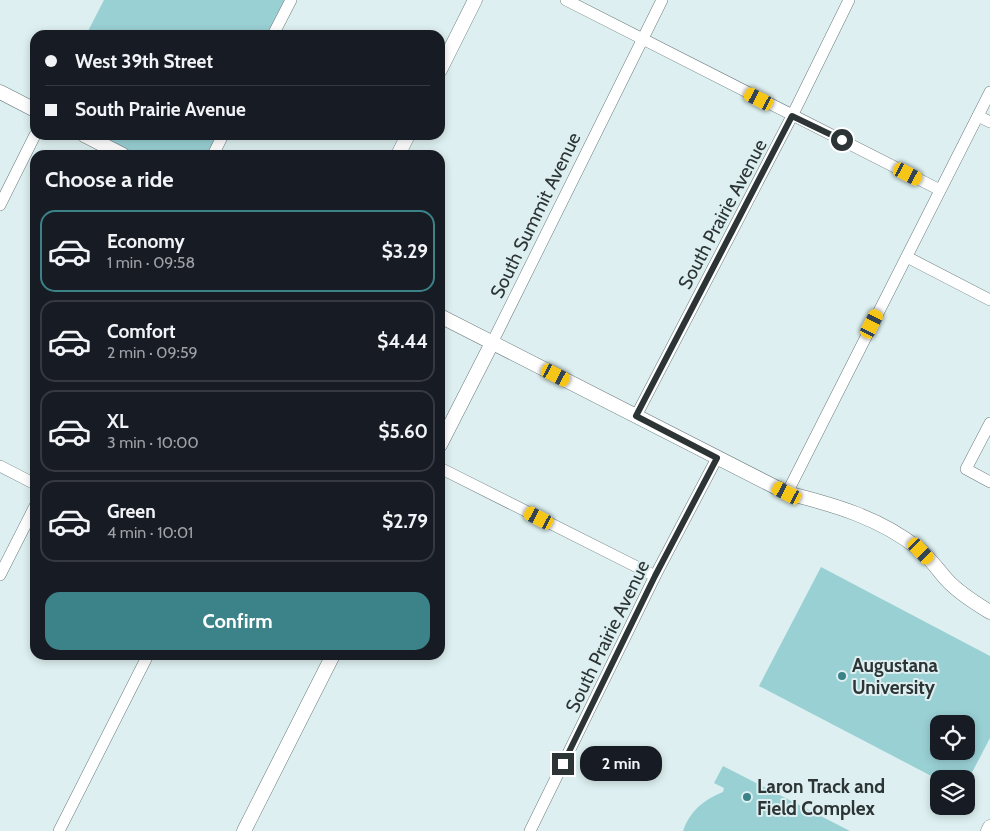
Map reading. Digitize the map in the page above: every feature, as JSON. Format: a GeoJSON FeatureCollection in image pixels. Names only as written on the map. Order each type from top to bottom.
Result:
{"type":"FeatureCollection","features":[{"type":"Feature","properties":{"kind":"street"},"geometry":{"type":"LineString","coordinates":[[276,30],[291,0]]}},
{"type":"Feature","properties":{"kind":"street"},"geometry":{"type":"LineString","coordinates":[[445,60],[475,0]]}},
{"type":"Feature","properties":{"kind":"street"},"geometry":{"type":"LineString","coordinates":[[566,0],[940,190]]}},
{"type":"Feature","properties":{"kind":"street","name":"South Summit Avenue"},"geometry":{"type":"LineString","coordinates":[[445,435],[662,0]]}},
{"type":"Feature","properties":{"kind":"street","name":"South Prairie Avenue"},"geometry":{"type":"LineString","coordinates":[[636,416],[792,116],[849,0]]}},
{"type":"Feature","properties":{"kind":"street"},"geometry":{"type":"LineString","coordinates":[[0,92],[30,107]]}},
{"type":"Feature","properties":{"kind":"street"},"geometry":{"type":"LineString","coordinates":[[787,493],[990,92]]}},
{"type":"Feature","properties":{"kind":"street"},"geometry":{"type":"LineString","coordinates":[[978,116],[990,122]]}},
{"type":"Feature","properties":{"kind":"street"},"geometry":{"type":"LineString","coordinates":[[0,205],[32,140]]}},
{"type":"Feature","properties":{"kind":"street"},"geometry":{"type":"LineString","coordinates":[[94,140],[113,150]]}},
{"type":"Feature","properties":{"kind":"street"},"geometry":{"type":"LineString","coordinates":[[907,257],[990,300]]}},
{"type":"Feature","properties":{"kind":"street"},"geometry":{"type":"LineString","coordinates":[[445,319],[787,493],[838,506],[881,524],[903,537],[921,551],[958,590],[990,612]]}},
{"type":"Feature","properties":{"kind":"street"},"geometry":{"type":"LineString","coordinates":[[990,423],[966,469],[990,482]]}},
{"type":"Feature","properties":{"kind":"street","name":"South Prairie Avenue"},"geometry":{"type":"LineString","coordinates":[[530,831],[655,576],[717,458]]}},
{"type":"Feature","properties":{"kind":"street"},"geometry":{"type":"LineString","coordinates":[[0,466],[30,481]]}},
{"type":"Feature","properties":{"kind":"street"},"geometry":{"type":"LineString","coordinates":[[445,471],[655,576]]}},
{"type":"Feature","properties":{"kind":"street"},"geometry":{"type":"LineString","coordinates":[[0,575],[30,516]]}},
{"type":"Feature","properties":{"kind":"street"},"geometry":{"type":"LineString","coordinates":[[59,831],[145,660]]}},
{"type":"Feature","properties":{"kind":"street"},"geometry":{"type":"LineString","coordinates":[[244,831],[330,660]]}},
{"type":"Feature","properties":{"kind":"street"},"geometry":{"type":"LineString","coordinates":[[988,831],[990,827]]}},
{"type":"Feature","properties":{"kind":"shaded area"},"geometry":{"type":"Polygon","coordinates":[[[104,0],[291,0],[276,30],[89,30],[104,0]]]}},
{"type":"Feature","properties":{"kind":"shaded area"},"geometry":{"type":"Polygon","coordinates":[[[94,140],[220,140],[216,150],[113,150],[94,140]]]}},
{"type":"Feature","properties":{"kind":"shaded area"},"geometry":{"type":"Polygon","coordinates":[[[821,567],[990,656],[990,738],[973,770],[930,770],[930,775],[759,686],[821,567]]]}},
{"type":"Feature","properties":{"kind":"shaded area","name":"Laron Track and Field Complex"},"geometry":{"type":"Polygon","coordinates":[[[723,766],[850,831],[683,831],[689,818],[698,807],[710,798],[723,792],[724,788],[714,783],[723,766]]]}},
{"type":"Feature","properties":{"kind":"place","name":"Augustana University"},"geometry":{"type":"Point","coordinates":[842,676]}},
{"type":"Feature","properties":{"kind":"place","name":"Laron Track and Field Complex"},"geometry":{"type":"Point","coordinates":[747,797]}},
{"type":"Feature","properties":{"kind":"route"},"geometry":{"type":"LineString","coordinates":[[563,764],[655,576],[717,458],[636,416],[792,116],[842,140]]}}]}
